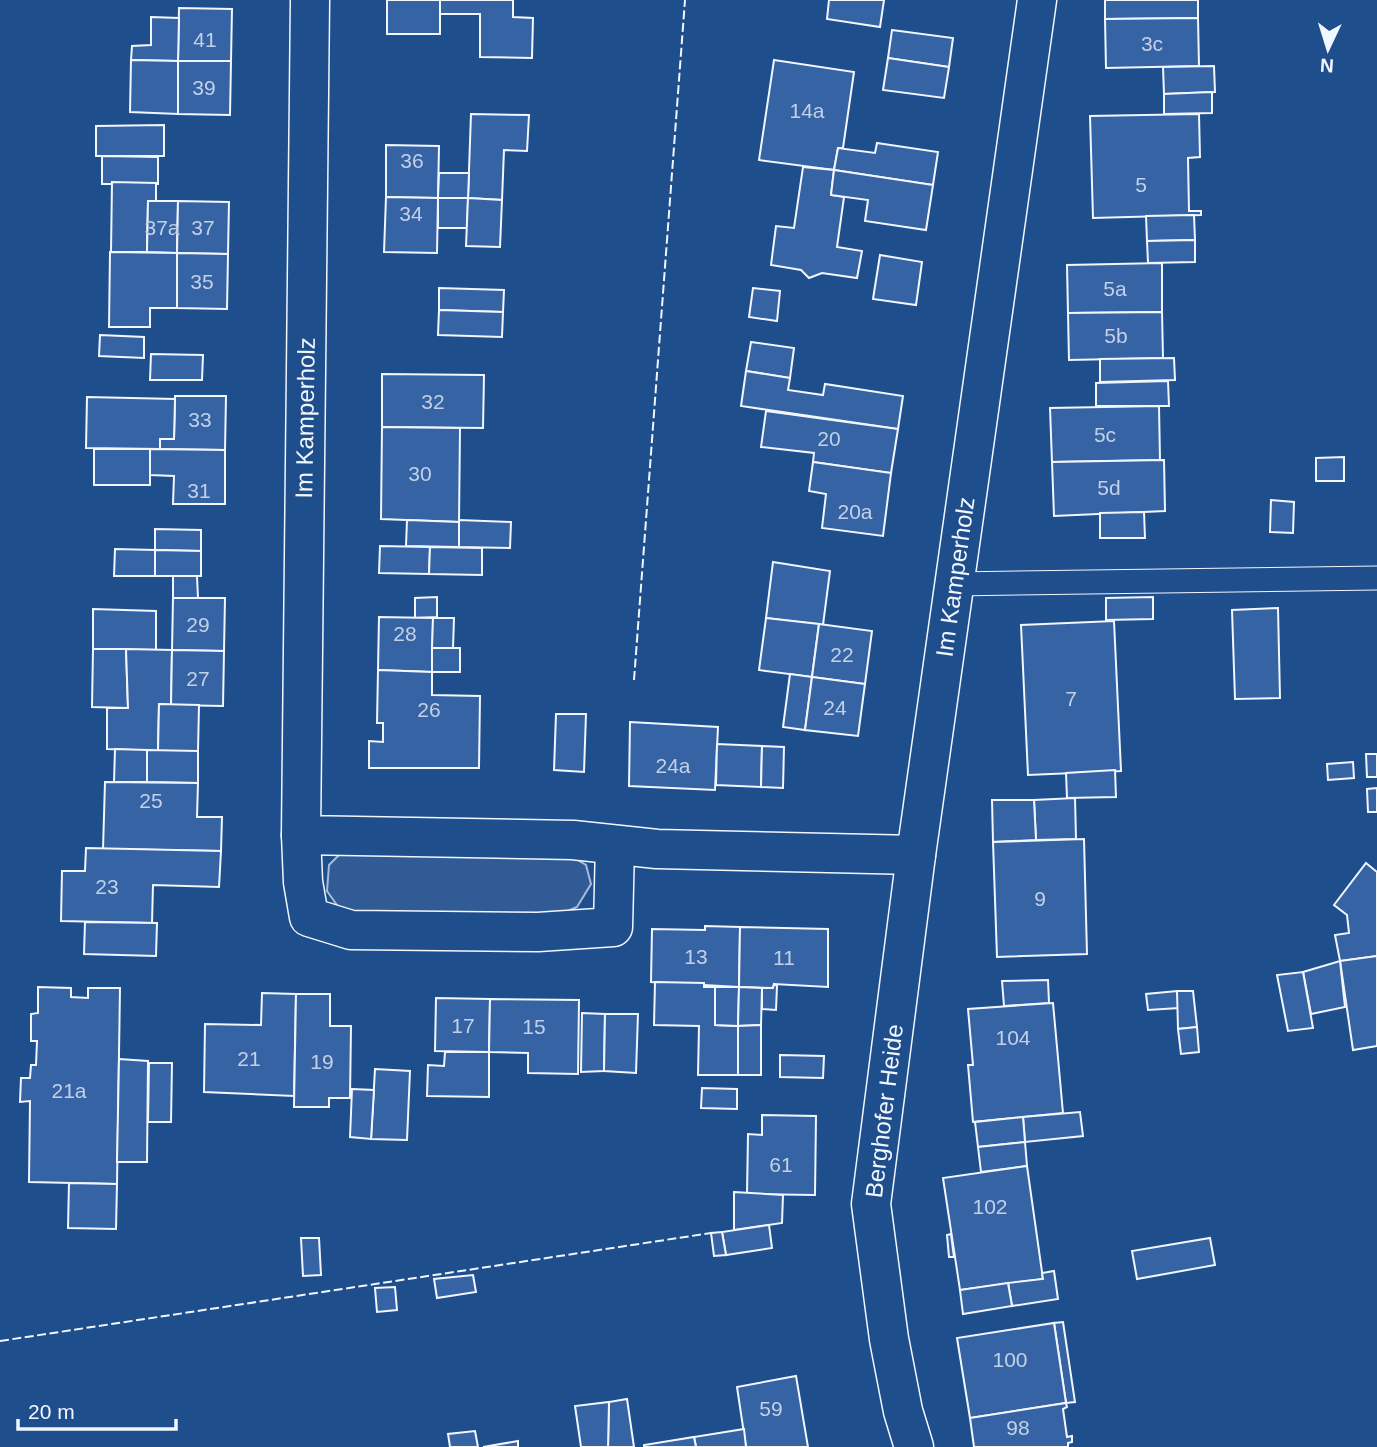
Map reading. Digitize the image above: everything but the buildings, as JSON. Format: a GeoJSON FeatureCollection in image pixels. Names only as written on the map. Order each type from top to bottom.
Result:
{"type":"FeatureCollection","features":[{"type":"Feature","properties":{"kind":"street","name":"Im Kamperholz"},"geometry":{"type":"LineString","coordinates":[[310,0],[302,835],[303,882],[309,917],[351,930],[538,932],[613,927],[615,845]]}},
{"type":"Feature","properties":{"kind":"street","name":"Im Kamperholz"},"geometry":{"type":"LineString","coordinates":[[916,855],[1037,0]]}},
{"type":"Feature","properties":{"kind":"street"},"geometry":{"type":"LineString","coordinates":[[302,835],[573,840],[615,845],[916,855]]}},
{"type":"Feature","properties":{"kind":"street","name":"Berghofer Heide"},"geometry":{"type":"LineString","coordinates":[[914,1447],[903,1411],[890,1339],[871,1204],[916,855]]}},
{"type":"Feature","properties":{"kind":"lane"},"geometry":{"type":"LineString","coordinates":[[954,584],[1377,578]]}},
{"type":"Feature","properties":{"kind":"shaded area"},"geometry":{"type":"Polygon","coordinates":[[[343,851],[571,856],[586,865],[591,884],[577,907],[549,919],[364,917],[339,908],[327,891],[329,865],[343,851]]]}},
{"type":"Feature","properties":{"kind":"fence"},"geometry":{"type":"LineString","coordinates":[[634,680],[685,0]]}},
{"type":"Feature","properties":{"kind":"fence"},"geometry":{"type":"LineString","coordinates":[[0,1341],[711,1233]]}}]}
